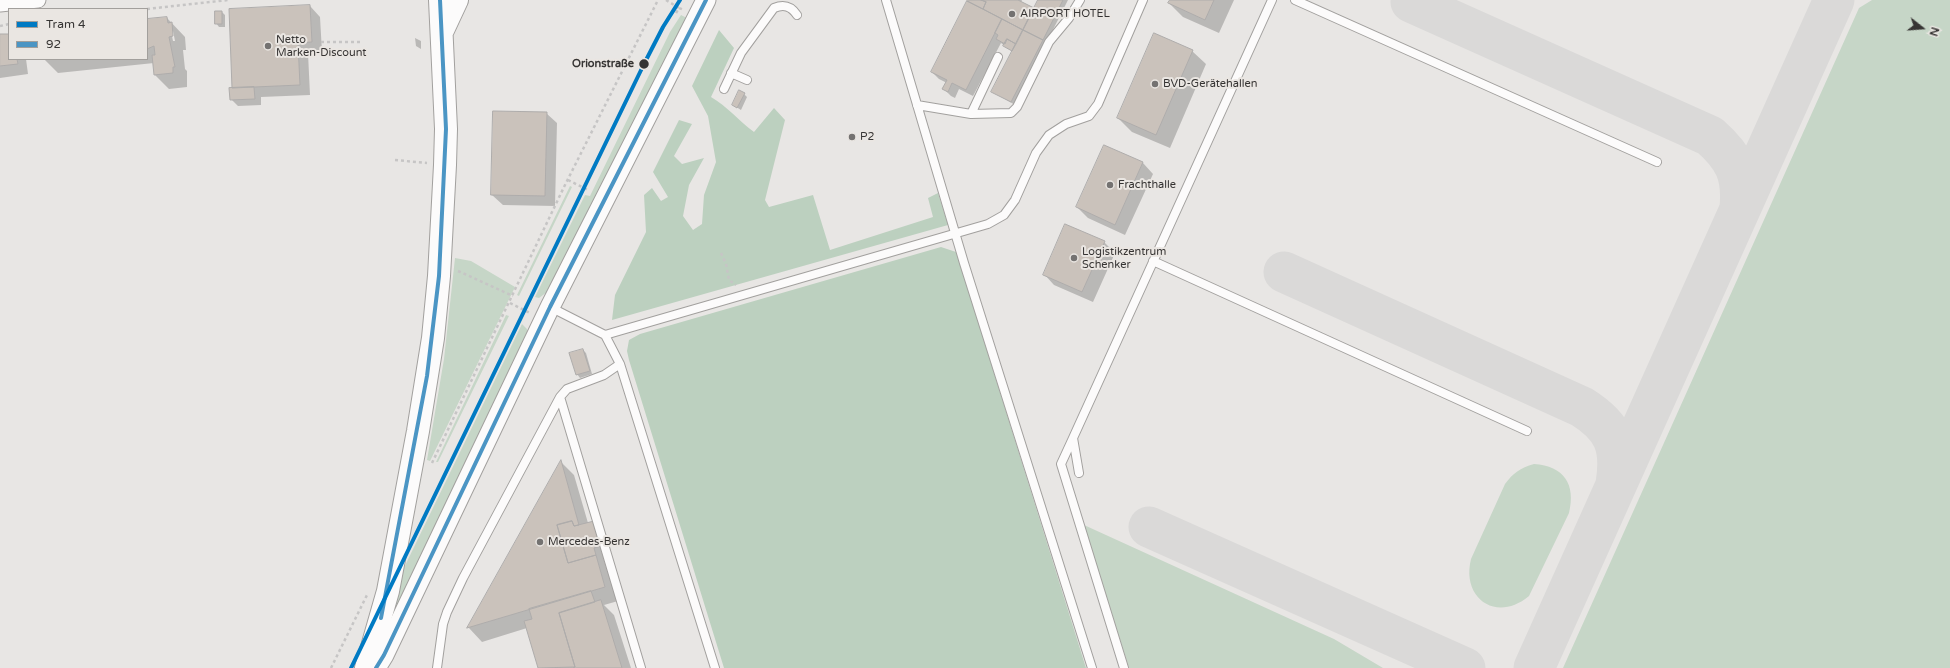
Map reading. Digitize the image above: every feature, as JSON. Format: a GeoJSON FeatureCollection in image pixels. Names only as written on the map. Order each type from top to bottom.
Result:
{"type":"FeatureCollection","features":[{"type":"Feature","properties":{"kind":"main road"},"geometry":{"type":"LineString","coordinates":[[366,668],[388,591],[427,376],[439,276],[446,165],[440,0]]}},
{"type":"Feature","properties":{"kind":"main road"},"geometry":{"type":"LineString","coordinates":[[442,31],[457,0]]}},
{"type":"Feature","properties":{"kind":"street"},"geometry":{"type":"LineString","coordinates":[[0,4],[38,0]]}},
{"type":"Feature","properties":{"kind":"street"},"geometry":{"type":"LineString","coordinates":[[376,668],[384,655],[550,307],[706,0]]}},
{"type":"Feature","properties":{"kind":"lane"},"geometry":{"type":"LineString","coordinates":[[886,0],[956,232],[1092,668]]}},
{"type":"Feature","properties":{"kind":"lane"},"geometry":{"type":"LineString","coordinates":[[918,105],[971,114],[1011,113],[1017,107],[1049,42],[1069,18],[1080,0]]}},
{"type":"Feature","properties":{"kind":"lane"},"geometry":{"type":"LineString","coordinates":[[605,335],[956,232],[988,224],[1004,214],[1015,200],[1036,153],[1049,135],[1066,124],[1089,116],[1098,104],[1143,0]]}},
{"type":"Feature","properties":{"kind":"lane"},"geometry":{"type":"LineString","coordinates":[[1124,668],[1061,464],[1272,0]]}},
{"type":"Feature","properties":{"kind":"lane"},"geometry":{"type":"LineString","coordinates":[[1295,0],[1657,162]]}},
{"type":"Feature","properties":{"kind":"lane"},"geometry":{"type":"LineString","coordinates":[[724,89],[741,53],[774,8],[781,5],[787,6],[797,15]]}},
{"type":"Feature","properties":{"kind":"lane"},"geometry":{"type":"LineString","coordinates":[[971,114],[998,57]]}},
{"type":"Feature","properties":{"kind":"lane"},"geometry":{"type":"LineString","coordinates":[[731,73],[747,80]]}},
{"type":"Feature","properties":{"kind":"lane"},"geometry":{"type":"LineString","coordinates":[[1153,261],[1527,431]]}},
{"type":"Feature","properties":{"kind":"lane"},"geometry":{"type":"LineString","coordinates":[[550,307],[605,335],[620,364],[715,668]]}},
{"type":"Feature","properties":{"kind":"lane"},"geometry":{"type":"LineString","coordinates":[[437,668],[443,624],[447,612],[463,578],[560,397],[567,389],[604,375],[620,364]]}},
{"type":"Feature","properties":{"kind":"lane"},"geometry":{"type":"LineString","coordinates":[[560,397],[641,668]]}},
{"type":"Feature","properties":{"kind":"lane"},"geometry":{"type":"LineString","coordinates":[[1073,438],[1080,473]]}},
{"type":"Feature","properties":{"kind":"path"},"geometry":{"type":"LineString","coordinates":[[148,9],[226,0]]}},
{"type":"Feature","properties":{"kind":"path"},"geometry":{"type":"LineString","coordinates":[[430,468],[568,180],[658,0]]}},
{"type":"Feature","properties":{"kind":"path"},"geometry":{"type":"LineString","coordinates":[[666,0],[679,8]]}},
{"type":"Feature","properties":{"kind":"path"},"geometry":{"type":"LineString","coordinates":[[321,42],[360,42]]}},
{"type":"Feature","properties":{"kind":"path"},"geometry":{"type":"LineString","coordinates":[[395,160],[446,165]]}},
{"type":"Feature","properties":{"kind":"path"},"geometry":{"type":"LineString","coordinates":[[568,180],[588,190]]}},
{"type":"Feature","properties":{"kind":"path"},"geometry":{"type":"LineString","coordinates":[[721,253],[726,264],[729,280],[748,293]]}},
{"type":"Feature","properties":{"kind":"path"},"geometry":{"type":"LineString","coordinates":[[455,269],[460,273],[513,296]]}},
{"type":"Feature","properties":{"kind":"path"},"geometry":{"type":"LineString","coordinates":[[331,668],[367,593]]}},
{"type":"Feature","properties":{"kind":"green space"},"geometry":{"type":"Polygon","coordinates":[[[1872,0],[1950,0],[1950,668],[1563,668],[1859,8],[1872,0]]]}},
{"type":"Feature","properties":{"kind":"green space"},"geometry":{"type":"Polygon","coordinates":[[[681,15],[687,18],[547,292],[539,298],[535,297],[585,195],[590,196],[670,32],[681,15]]]}},
{"type":"Feature","properties":{"kind":"green space"},"geometry":{"type":"Polygon","coordinates":[[[719,30],[734,48],[711,97],[754,132],[774,108],[785,120],[765,200],[769,207],[813,195],[830,250],[933,217],[928,198],[938,193],[948,225],[612,320],[615,295],[646,232],[644,195],[652,188],[661,201],[668,197],[653,172],[679,120],[692,124],[674,156],[682,164],[704,158],[689,185],[683,216],[693,230],[702,224],[704,195],[716,162],[708,116],[692,86],[719,30]]]}},
{"type":"Feature","properties":{"kind":"green space"},"geometry":{"type":"Polygon","coordinates":[[[570,186],[572,187],[519,296],[517,295],[570,186]]]}},
{"type":"Feature","properties":{"kind":"green space"},"geometry":{"type":"Polygon","coordinates":[[[941,247],[956,252],[1086,668],[724,668],[629,360],[627,351],[629,340],[640,334],[941,247]]]}},
{"type":"Feature","properties":{"kind":"green space"},"geometry":{"type":"Polygon","coordinates":[[[455,258],[471,261],[515,287],[430,461],[427,460],[444,359],[455,258]]]}},
{"type":"Feature","properties":{"kind":"green space"},"geometry":{"type":"Polygon","coordinates":[[[506,315],[509,316],[438,462],[436,462],[506,315]]]}},
{"type":"Feature","properties":{"kind":"green space"},"geometry":{"type":"Polygon","coordinates":[[[522,324],[527,329],[527,334],[455,484],[454,498],[390,627],[400,576],[522,324]]]}},
{"type":"Feature","properties":{"kind":"green space"},"geometry":{"type":"Polygon","coordinates":[[[1534,464],[1553,468],[1565,478],[1571,493],[1569,513],[1529,596],[1517,604],[1505,607],[1494,607],[1484,603],[1471,585],[1469,573],[1471,559],[1505,484],[1517,471],[1534,464]]]}},
{"type":"Feature","properties":{"kind":"green space"},"geometry":{"type":"Polygon","coordinates":[[[1084,525],[1334,639],[1383,668],[1129,668],[1084,525]]]}},
{"type":"Feature","properties":{"kind":"building"},"geometry":{"type":"Polygon","coordinates":[[[981,0],[986,2],[983,9],[967,1],[981,0]]]}},
{"type":"Feature","properties":{"kind":"building","name":"AIRPORT HOTEL"},"geometry":{"type":"Polygon","coordinates":[[[981,0],[1018,0],[1034,8],[1023,30],[983,9],[986,2],[981,0]]]}},
{"type":"Feature","properties":{"kind":"building"},"geometry":{"type":"Polygon","coordinates":[[[1038,0],[1063,0],[1054,18],[1034,8],[1038,0]]]}},
{"type":"Feature","properties":{"kind":"building"},"geometry":{"type":"Polygon","coordinates":[[[1170,0],[1214,0],[1205,20],[1168,3],[1170,0]]]}},
{"type":"Feature","properties":{"kind":"building"},"geometry":{"type":"Polygon","coordinates":[[[967,1],[1002,19],[966,90],[952,83],[948,92],[942,89],[947,80],[931,72],[967,1]]]}},
{"type":"Feature","properties":{"kind":"building"},"geometry":{"type":"Polygon","coordinates":[[[310,5],[312,42],[298,43],[300,85],[232,88],[229,9],[310,5]]]}},
{"type":"Feature","properties":{"kind":"building"},"geometry":{"type":"Polygon","coordinates":[[[1034,8],[1054,18],[1043,40],[1023,30],[1034,8]]]}},
{"type":"Feature","properties":{"kind":"building"},"geometry":{"type":"Polygon","coordinates":[[[215,11],[222,11],[222,24],[215,24],[215,11]]]}},
{"type":"Feature","properties":{"kind":"building"},"geometry":{"type":"Polygon","coordinates":[[[167,17],[168,23],[172,22],[173,36],[169,37],[175,67],[173,67],[173,73],[154,75],[152,55],[155,55],[154,46],[148,49],[148,19],[167,17]]]}},
{"type":"Feature","properties":{"kind":"building"},"geometry":{"type":"Polygon","coordinates":[[[1002,19],[1023,30],[1016,44],[1007,39],[1005,44],[996,39],[998,35],[995,33],[1002,19]]]}},
{"type":"Feature","properties":{"kind":"building"},"geometry":{"type":"Polygon","coordinates":[[[1023,30],[1043,40],[1011,102],[991,92],[1023,30]]]}},
{"type":"Feature","properties":{"kind":"building","name":"BVD-Gerätehallen"},"geometry":{"type":"Polygon","coordinates":[[[1154,33],[1193,50],[1156,135],[1117,118],[1154,33]]]}},
{"type":"Feature","properties":{"kind":"building"},"geometry":{"type":"Polygon","coordinates":[[[0,34],[8,34],[8,60],[17,60],[18,64],[0,66],[0,34]]]}},
{"type":"Feature","properties":{"kind":"building"},"geometry":{"type":"Polygon","coordinates":[[[1007,39],[1016,44],[1012,51],[1003,46],[1007,39]]]}},
{"type":"Feature","properties":{"kind":"building"},"geometry":{"type":"Polygon","coordinates":[[[254,87],[255,99],[230,100],[229,88],[254,87]]]}},
{"type":"Feature","properties":{"kind":"building"},"geometry":{"type":"Polygon","coordinates":[[[739,90],[745,93],[737,108],[732,105],[739,90]]]}},
{"type":"Feature","properties":{"kind":"building"},"geometry":{"type":"Polygon","coordinates":[[[493,111],[547,112],[545,196],[491,195],[493,111]]]}},
{"type":"Feature","properties":{"kind":"building","name":"Frachthalle"},"geometry":{"type":"Polygon","coordinates":[[[1104,145],[1143,162],[1115,225],[1076,207],[1104,145]]]}},
{"type":"Feature","properties":{"kind":"building","name":"Logistikzentrum Schenker"},"geometry":{"type":"Polygon","coordinates":[[[1065,224],[1105,241],[1082,292],[1043,275],[1065,224]]]}},
{"type":"Feature","properties":{"kind":"building"},"geometry":{"type":"Polygon","coordinates":[[[583,349],[590,371],[576,375],[569,353],[583,349]]]}},
{"type":"Feature","properties":{"kind":"building"},"geometry":{"type":"Polygon","coordinates":[[[561,460],[579,525],[574,526],[572,521],[557,525],[568,563],[596,555],[605,587],[467,628],[561,460]]]}},
{"type":"Feature","properties":{"kind":"building"},"geometry":{"type":"Polygon","coordinates":[[[572,521],[574,526],[594,521],[601,546],[594,548],[596,555],[568,563],[557,525],[572,521]]]}},
{"type":"Feature","properties":{"kind":"building"},"geometry":{"type":"Polygon","coordinates":[[[591,591],[595,602],[559,613],[575,667],[538,668],[524,621],[532,619],[529,609],[591,591]]]}},
{"type":"Feature","properties":{"kind":"building"},"geometry":{"type":"Polygon","coordinates":[[[601,600],[622,668],[573,668],[575,667],[559,613],[601,600]]]}},
{"type":"Feature","properties":{"kind":"taxiway"},"geometry":{"type":"LineString","coordinates":[[1534,668],[1834,0]]}},
{"type":"Feature","properties":{"kind":"taxiway"},"geometry":{"type":"LineString","coordinates":[[1411,2],[1710,136],[1726,152],[1736,168],[1740,186],[1740,208]]}},
{"type":"Feature","properties":{"kind":"taxiway"},"geometry":{"type":"LineString","coordinates":[[1284,272],[1582,407],[1602,422],[1613,439],[1618,459],[1616,484]]}},
{"type":"Feature","properties":{"kind":"taxiway"},"geometry":{"type":"LineString","coordinates":[[1149,527],[1465,668]]}},
{"type":"Feature","properties":{"kind":"tram line","name":"4"},"geometry":{"type":"LineString","coordinates":[[351,668],[644,64],[663,27],[680,0]]}},
{"type":"Feature","properties":{"kind":"transit line","name":"92"},"geometry":{"type":"LineString","coordinates":[[381,618],[427,376],[439,276],[446,129],[440,0]]}},
{"type":"Feature","properties":{"kind":"transit line","name":"92"},"geometry":{"type":"LineString","coordinates":[[376,668],[384,655],[550,307],[706,0]]}},
{"type":"Feature","properties":{"kind":"place","name":"AIRPORT HOTEL"},"geometry":{"type":"Point","coordinates":[1012,14]}},
{"type":"Feature","properties":{"kind":"place","name":"Netto Marken-Discount"},"geometry":{"type":"Point","coordinates":[268,46]}},
{"type":"Feature","properties":{"kind":"place","name":"Orionstraße"},"geometry":{"type":"Point","coordinates":[644,64]}},
{"type":"Feature","properties":{"kind":"place","name":"BVD-Gerätehallen"},"geometry":{"type":"Point","coordinates":[1155,84]}},
{"type":"Feature","properties":{"kind":"place","name":"P2"},"geometry":{"type":"Point","coordinates":[852,137]}},
{"type":"Feature","properties":{"kind":"place","name":"Frachthalle"},"geometry":{"type":"Point","coordinates":[1110,185]}},
{"type":"Feature","properties":{"kind":"place","name":"Logistikzentrum Schenker"},"geometry":{"type":"Point","coordinates":[1074,258]}},
{"type":"Feature","properties":{"kind":"place","name":"Mercedes-Benz"},"geometry":{"type":"Point","coordinates":[540,542]}}]}
